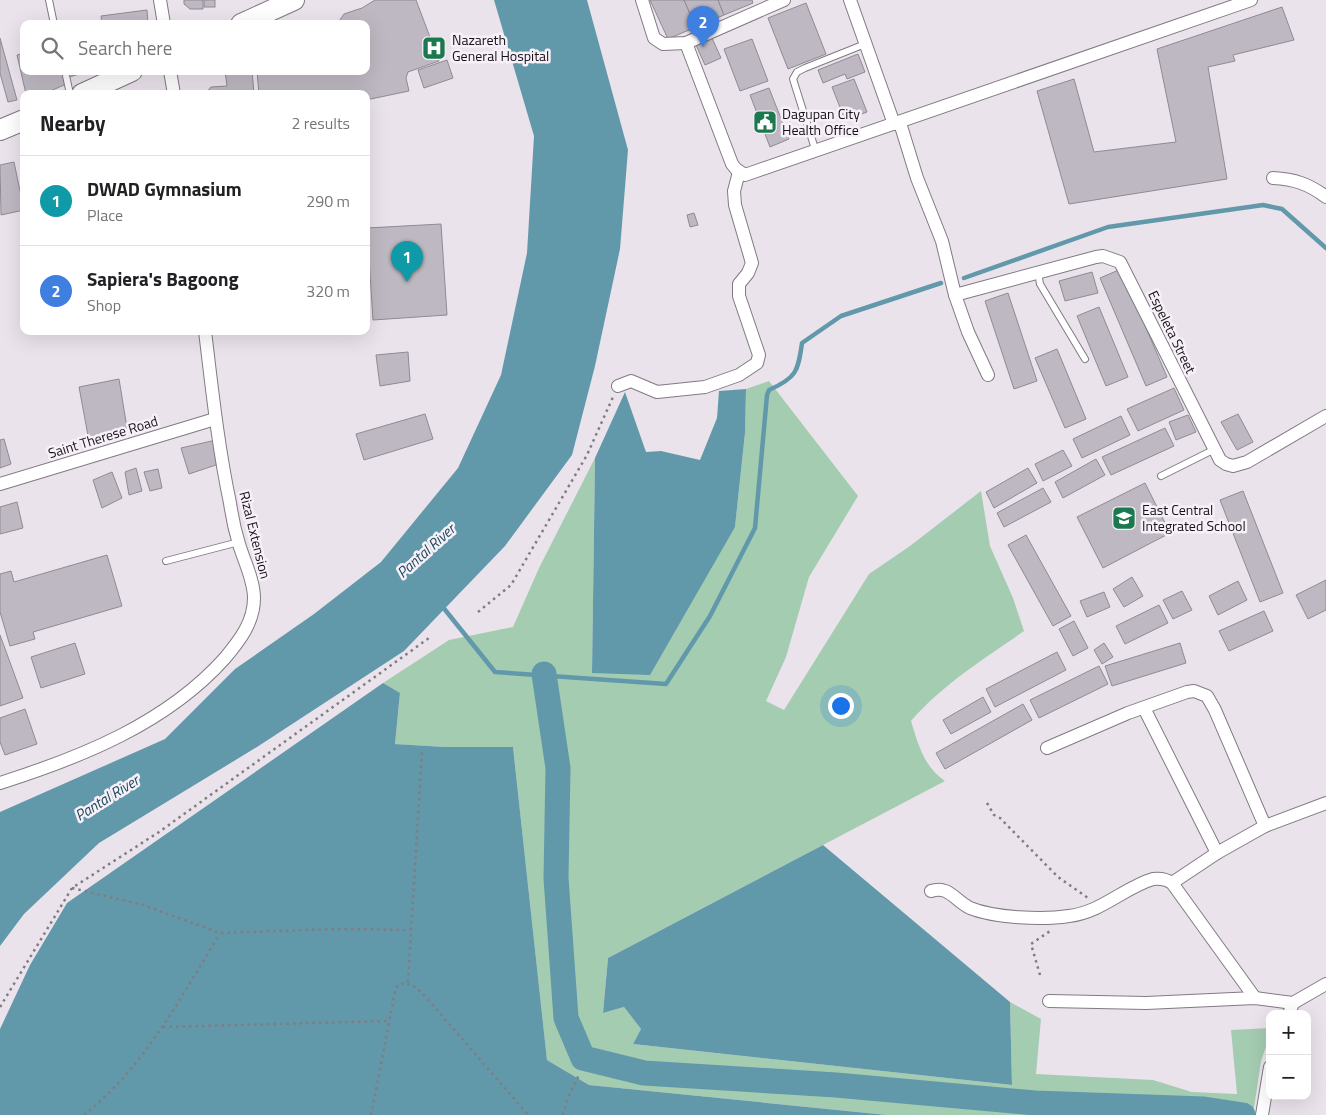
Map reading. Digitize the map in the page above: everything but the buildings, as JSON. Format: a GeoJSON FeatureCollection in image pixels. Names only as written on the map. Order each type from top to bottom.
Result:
{"type":"FeatureCollection","features":[{"type":"Feature","properties":{"kind":"main road"},"geometry":{"type":"LineString","coordinates":[[249,20],[294,0]]}},
{"type":"Feature","properties":{"kind":"main road"},"geometry":{"type":"LineString","coordinates":[[91,90],[123,75]]}},
{"type":"Feature","properties":{"kind":"main road"},"geometry":{"type":"LineString","coordinates":[[0,130],[20,122]]}},
{"type":"Feature","properties":{"kind":"street"},"geometry":{"type":"LineString","coordinates":[[160,0],[163,20]]}},
{"type":"Feature","properties":{"kind":"street"},"geometry":{"type":"LineString","coordinates":[[642,0],[654,38],[663,44],[686,43],[777,1]]}},
{"type":"Feature","properties":{"kind":"street"},"geometry":{"type":"LineString","coordinates":[[850,0],[865,44],[942,241],[955,295],[968,332],[988,375]]}},
{"type":"Feature","properties":{"kind":"street"},"geometry":{"type":"LineString","coordinates":[[686,43],[732,164],[739,172],[745,175],[753,174],[1251,0]]}},
{"type":"Feature","properties":{"kind":"street"},"geometry":{"type":"LineString","coordinates":[[171,75],[173,90]]}},
{"type":"Feature","properties":{"kind":"street"},"geometry":{"type":"LineString","coordinates":[[618,386],[631,382],[657,392],[704,387],[739,375],[757,363],[759,355],[739,296],[739,284],[748,273],[752,263],[735,205],[734,190],[739,172]]}},
{"type":"Feature","properties":{"kind":"street"},"geometry":{"type":"LineString","coordinates":[[1273,178],[1291,179],[1304,183],[1326,197]]}},
{"type":"Feature","properties":{"kind":"street","name":"Espeleta Street"},"geometry":{"type":"LineString","coordinates":[[955,295],[1103,256],[1120,262],[1220,460],[1226,464],[1239,465],[1326,416]]}},
{"type":"Feature","properties":{"kind":"street","name":"Rizal Extension"},"geometry":{"type":"LineString","coordinates":[[0,783],[38,771],[140,726],[172,706],[207,677],[240,640],[249,624],[252,611],[253,585],[239,542],[215,419],[205,335]]}},
{"type":"Feature","properties":{"kind":"street","name":"Saint Therese Road"},"geometry":{"type":"LineString","coordinates":[[0,484],[215,419]]}},
{"type":"Feature","properties":{"kind":"street"},"geometry":{"type":"LineString","coordinates":[[1047,748],[1144,708],[1194,691],[1207,696],[1265,826]]}},
{"type":"Feature","properties":{"kind":"street"},"geometry":{"type":"LineString","coordinates":[[1144,708],[1217,853]]}},
{"type":"Feature","properties":{"kind":"street"},"geometry":{"type":"LineString","coordinates":[[1172,883],[1217,853],[1265,826],[1326,804]]}},
{"type":"Feature","properties":{"kind":"street"},"geometry":{"type":"LineString","coordinates":[[931,891],[941,888],[947,890],[954,898],[970,908],[1002,915],[1070,916],[1100,907],[1152,880],[1160,878],[1172,883],[1255,998]]}},
{"type":"Feature","properties":{"kind":"street"},"geometry":{"type":"LineString","coordinates":[[1049,1001],[1146,1003],[1255,998],[1291,1008],[1326,984]]}},
{"type":"Feature","properties":{"kind":"street"},"geometry":{"type":"LineString","coordinates":[[1262,1115],[1266,1085]]}},
{"type":"Feature","properties":{"kind":"lane"},"geometry":{"type":"LineString","coordinates":[[49,0],[53,20]]}},
{"type":"Feature","properties":{"kind":"lane"},"geometry":{"type":"LineString","coordinates":[[816,152],[793,79],[797,72],[804,68],[865,44]]}},
{"type":"Feature","properties":{"kind":"lane"},"geometry":{"type":"LineString","coordinates":[[66,75],[69,90]]}},
{"type":"Feature","properties":{"kind":"lane"},"geometry":{"type":"LineString","coordinates":[[1038,272],[1040,284],[1085,359]]}},
{"type":"Feature","properties":{"kind":"lane"},"geometry":{"type":"LineString","coordinates":[[1161,476],[1215,449]]}},
{"type":"Feature","properties":{"kind":"lane"},"geometry":{"type":"LineString","coordinates":[[166,561],[239,542]]}},
{"type":"Feature","properties":{"kind":"path"},"geometry":{"type":"LineString","coordinates":[[478,612],[511,585],[587,455],[618,386]]}},
{"type":"Feature","properties":{"kind":"path"},"geometry":{"type":"LineString","coordinates":[[0,1008],[72,888],[160,832],[429,638]]}},
{"type":"Feature","properties":{"kind":"path"},"geometry":{"type":"LineString","coordinates":[[408,982],[422,751]]}},
{"type":"Feature","properties":{"kind":"path"},"geometry":{"type":"LineString","coordinates":[[987,802],[994,815],[1000,818],[1058,877],[1100,907]]}},
{"type":"Feature","properties":{"kind":"path"},"geometry":{"type":"LineString","coordinates":[[72,888],[143,905],[220,933],[338,929],[410,930]]}},
{"type":"Feature","properties":{"kind":"path"},"geometry":{"type":"LineString","coordinates":[[1040,975],[1031,944],[1053,930],[1052,917]]}},
{"type":"Feature","properties":{"kind":"path"},"geometry":{"type":"LineString","coordinates":[[84,1115],[101,1102],[140,1061],[220,933]]}},
{"type":"Feature","properties":{"kind":"path"},"geometry":{"type":"LineString","coordinates":[[371,1115],[398,984],[408,982],[422,993],[528,1115]]}},
{"type":"Feature","properties":{"kind":"path"},"geometry":{"type":"LineString","coordinates":[[163,1027],[389,1021]]}},
{"type":"Feature","properties":{"kind":"path"},"geometry":{"type":"LineString","coordinates":[[563,1115],[568,1097],[580,1074]]}},
{"type":"Feature","properties":{"kind":"green space"},"geometry":{"type":"Polygon","coordinates":[[[769,381],[858,496],[809,577],[786,657],[766,701],[784,710],[869,574],[910,546],[981,491],[990,546],[1013,598],[1024,631],[950,684],[911,721],[919,746],[927,762],[945,781],[608,958],[603,1013],[624,1007],[641,1029],[633,1044],[1012,1085],[1010,1002],[1041,1019],[1036,1074],[1153,1080],[1192,1092],[1237,1094],[1231,1030],[1266,1028],[1266,1047],[1261,1061],[1253,1115],[887,1115],[589,1085],[547,1060],[513,747],[445,747],[395,744],[400,694],[383,683],[449,640],[513,627],[539,568],[595,458],[592,672],[735,527],[745,433],[746,389],[769,381]]]}},
{"type":"Feature","properties":{"kind":"water","name":"Pantal River"},"geometry":{"type":"Polygon","coordinates":[[[494,0],[587,0],[628,150],[620,249],[595,366],[572,455],[505,546],[404,651],[257,747],[99,843],[24,914],[0,946],[0,812],[165,739],[235,669],[314,614],[381,562],[458,468],[501,375],[527,253],[534,136],[494,0]]]}},
{"type":"Feature","properties":{"kind":"water"},"geometry":{"type":"Polygon","coordinates":[[[746,389],[745,433],[735,527],[650,675],[592,673],[595,458],[625,392],[646,452],[661,451],[700,460],[717,418],[719,391],[746,389]]]}},
{"type":"Feature","properties":{"kind":"water"},"geometry":{"type":"Polygon","coordinates":[[[383,683],[400,693],[395,744],[445,747],[513,747],[547,1060],[589,1085],[887,1115],[0,1115],[0,1029],[30,965],[67,903],[383,683]]]}},
{"type":"Feature","properties":{"kind":"water"},"geometry":{"type":"Polygon","coordinates":[[[823,845],[1010,1002],[1012,1085],[633,1044],[641,1029],[624,1007],[603,1013],[608,958],[823,845]]]}},
{"type":"Feature","properties":{"kind":"waterway"},"geometry":{"type":"LineString","coordinates":[[964,278],[1108,227],[1263,205],[1282,209],[1326,248]]}},
{"type":"Feature","properties":{"kind":"waterway"},"geometry":{"type":"LineString","coordinates":[[442,606],[495,672],[666,684],[710,616],[755,528],[769,390],[785,382],[794,373],[799,361],[802,343],[841,316],[941,283]]}},
{"type":"Feature","properties":{"kind":"waterway"},"geometry":{"type":"LineString","coordinates":[[544,674],[558,768],[556,878],[566,1018],[583,1058],[644,1073],[836,1085],[1035,1103],[1204,1109],[1243,1115]]}},
{"type":"Feature","properties":{"kind":"place","name":"Sapiera's Bagoong"},"geometry":{"type":"Point","coordinates":[703,47]}},
{"type":"Feature","properties":{"kind":"place","name":"Nazareth General Hospital"},"geometry":{"type":"Point","coordinates":[434,48]}},
{"type":"Feature","properties":{"kind":"place","name":"Dagupan City Health Office"},"geometry":{"type":"Point","coordinates":[765,122]}},
{"type":"Feature","properties":{"kind":"place","name":"DWAD Gymnasium"},"geometry":{"type":"Point","coordinates":[407,282]}},
{"type":"Feature","properties":{"kind":"place","name":"East Central Integrated School"},"geometry":{"type":"Point","coordinates":[1124,518]}}]}
